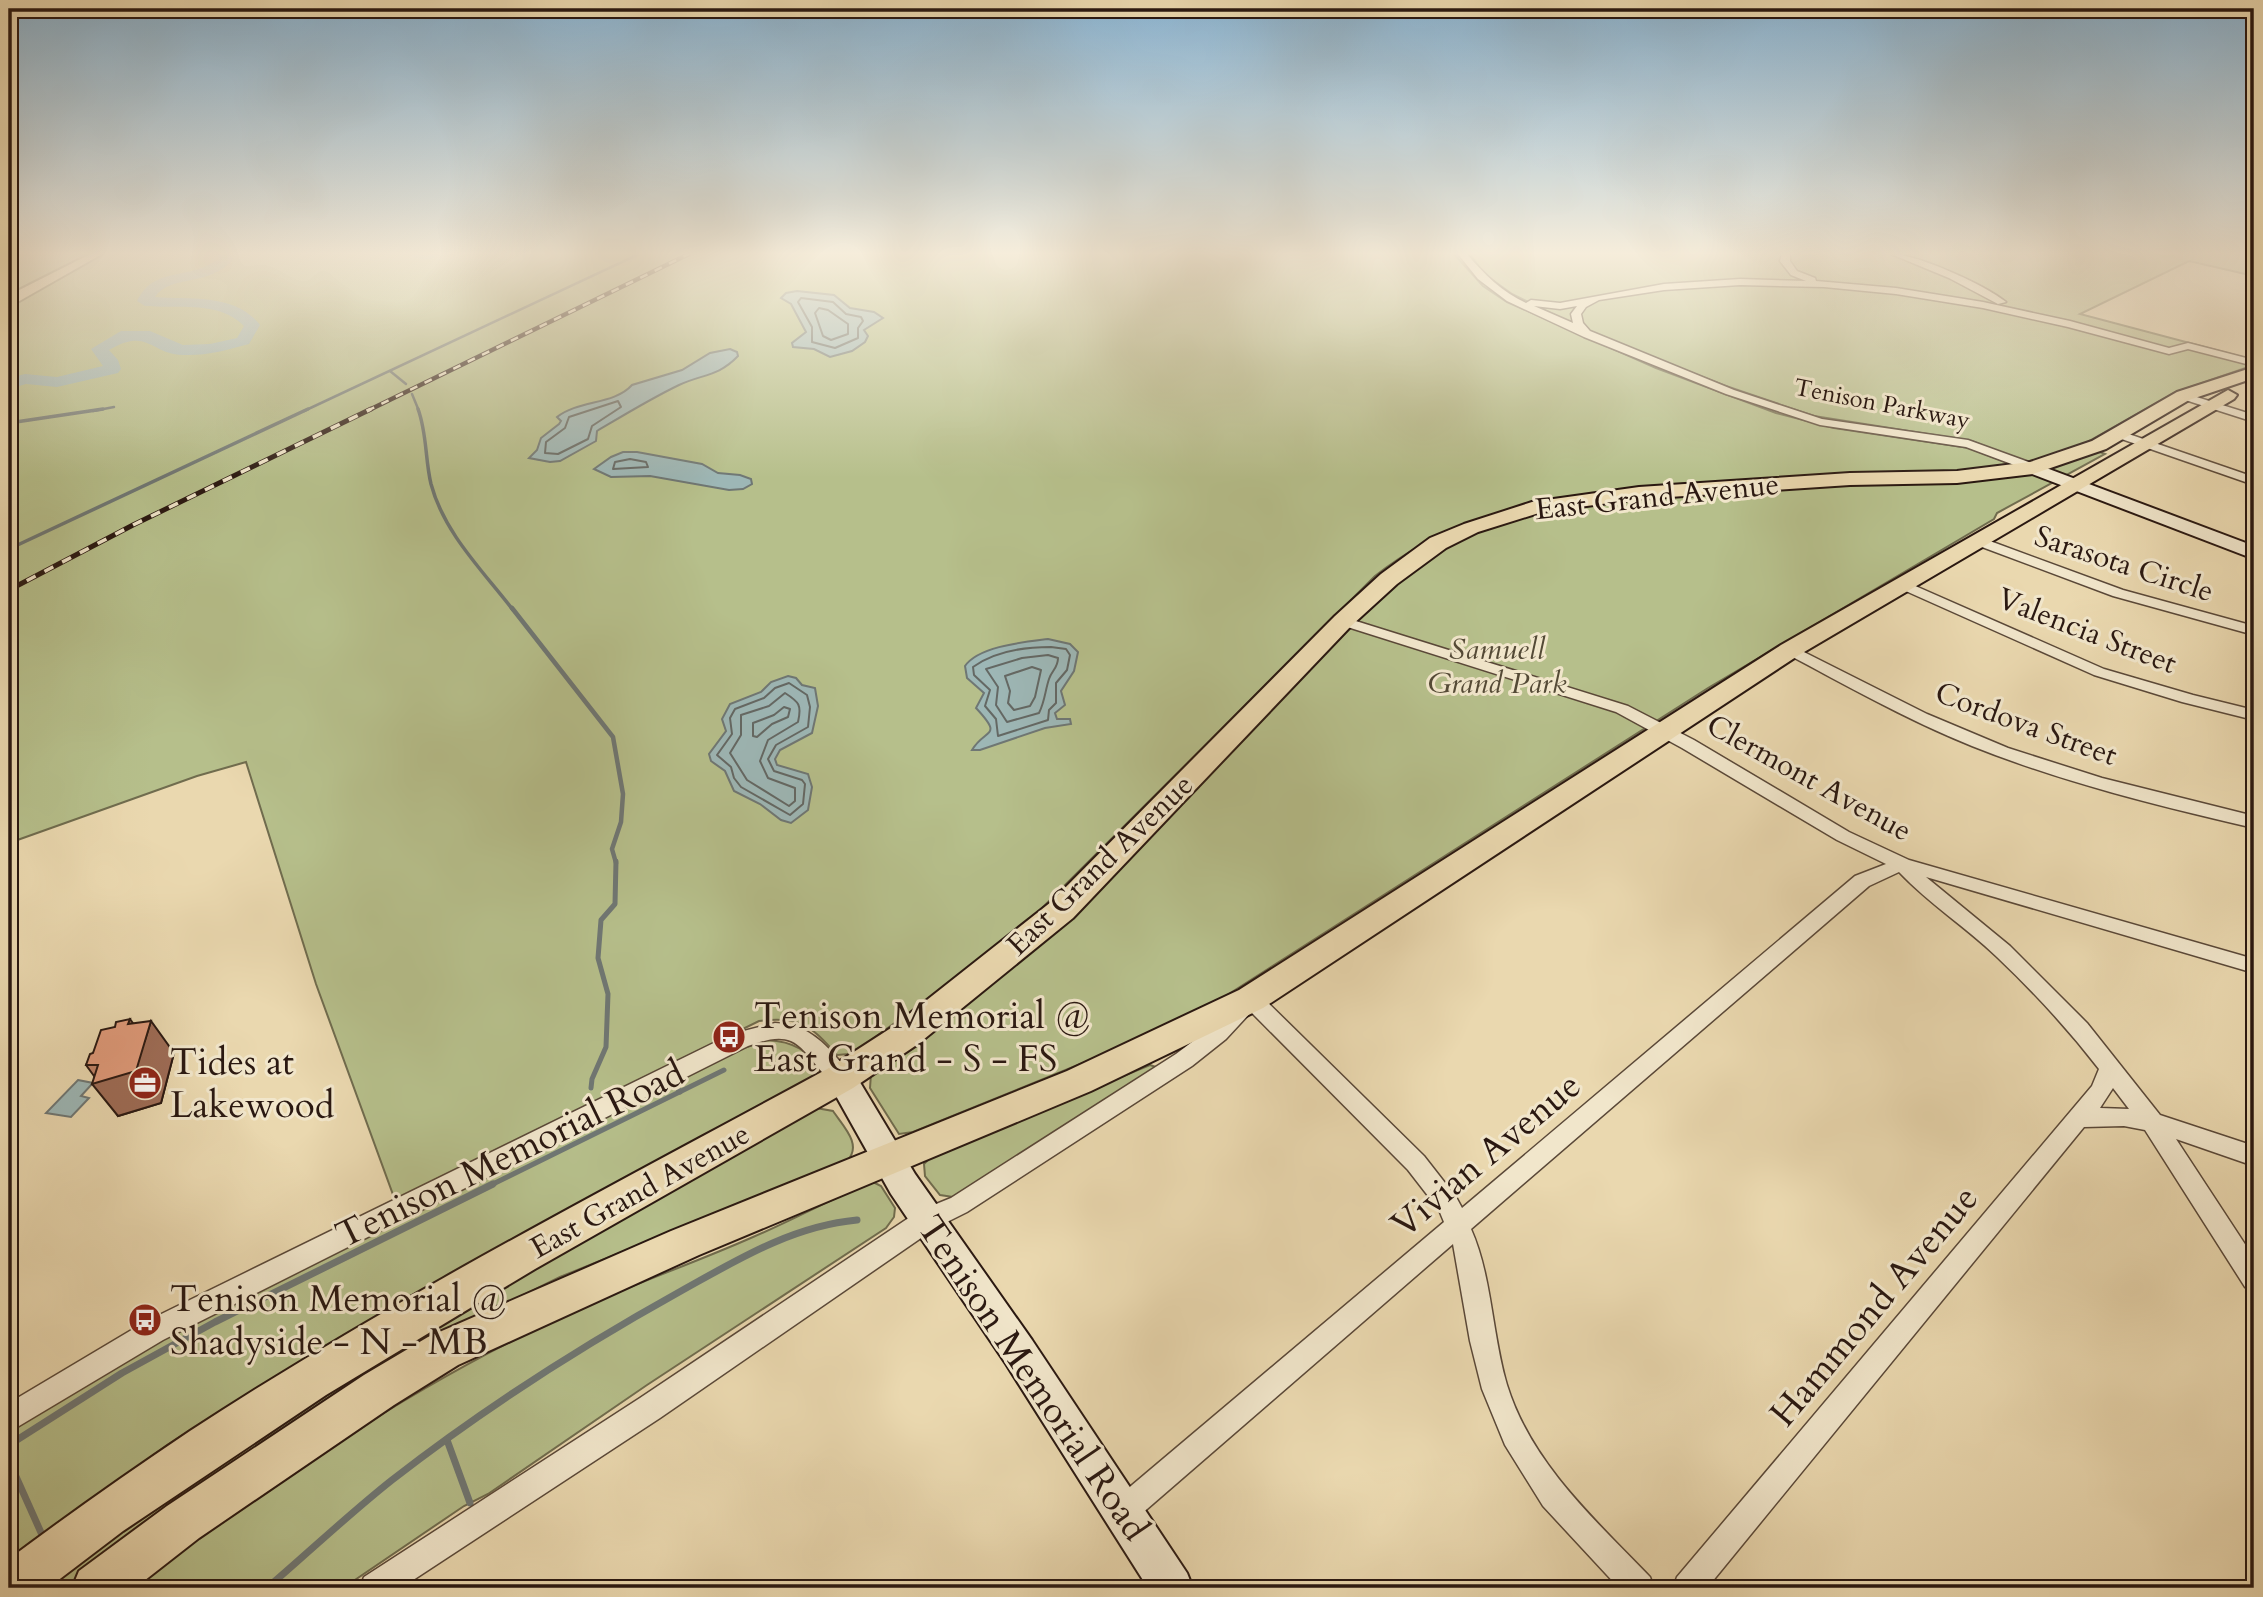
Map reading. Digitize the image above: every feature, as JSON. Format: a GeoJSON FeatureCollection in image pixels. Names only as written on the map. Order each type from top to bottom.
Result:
{"type":"FeatureCollection","features":[{"type":"Feature","properties":{"kind":"main road","name":"East Grand Avenue"},"geometry":{"type":"LineString","coordinates":[[15,1583],[175,1466],[265,1406],[379,1338],[841,1078],[906,1034],[979,979],[1062,910],[1343,621],[1389,579],[1438,544],[1471,528],[1539,506],[1639,493],[1850,479],[1957,477],[2033,468],[2089,449],[2183,396],[2254,372]]}},
{"type":"Feature","properties":{"kind":"main road","name":"East Grand Avenue"},"geometry":{"type":"LineString","coordinates":[[96,1588],[226,1493],[379,1390],[443,1351],[660,1253],[1090,1076],[1251,999],[1790,650],[2076,485],[2208,404],[2254,385]]}},
{"type":"Feature","properties":{"kind":"street","name":"Tenison Parkway"},"geometry":{"type":"LineString","coordinates":[[1574,329],[1801,417],[1968,444],[2254,553]]}},
{"type":"Feature","properties":{"kind":"street"},"geometry":{"type":"LineString","coordinates":[[1582,329],[1588,335]]}},
{"type":"Feature","properties":{"kind":"street"},"geometry":{"type":"LineString","coordinates":[[2084,329],[2169,351],[2188,346],[2254,363]]}},
{"type":"Feature","properties":{"kind":"street"},"geometry":{"type":"LineString","coordinates":[[2183,396],[2254,419]]}},
{"type":"Feature","properties":{"kind":"street"},"geometry":{"type":"LineString","coordinates":[[2117,434],[2254,481]]}},
{"type":"Feature","properties":{"kind":"street","name":"Sarasota Circle"},"geometry":{"type":"LineString","coordinates":[[1979,541],[2118,593],[2254,631]]}},
{"type":"Feature","properties":{"kind":"street","name":"Valencia Street"},"geometry":{"type":"LineString","coordinates":[[1904,584],[2099,672],[2154,690],[2254,715]]}},
{"type":"Feature","properties":{"kind":"street","name":"Clermont Avenue"},"geometry":{"type":"LineString","coordinates":[[1343,621],[1609,704],[1667,731],[1843,836],[1902,864],[2254,966]]}},
{"type":"Feature","properties":{"kind":"street","name":"Cordova Street"},"geometry":{"type":"LineString","coordinates":[[1790,650],[1911,712],[2002,752],[2078,776],[2254,822]]}},
{"type":"Feature","properties":{"kind":"street"},"geometry":{"type":"LineString","coordinates":[[1902,864],[1921,884],[2003,951],[2050,996],[2111,1066],[2152,1122],[2254,1279]]}},
{"type":"Feature","properties":{"kind":"street","name":"Vivian Avenue"},"geometry":{"type":"LineString","coordinates":[[1122,1512],[1862,881],[1902,864]]}},
{"type":"Feature","properties":{"kind":"street"},"geometry":{"type":"LineString","coordinates":[[1949,906],[1954,893],[1981,887]]}},
{"type":"Feature","properties":{"kind":"street"},"geometry":{"type":"LineString","coordinates":[[1251,999],[1416,1163],[1448,1204],[1459,1224],[1473,1275],[1483,1341],[1495,1389],[1515,1435],[1553,1496],[1639,1588]]}},
{"type":"Feature","properties":{"kind":"street","name":"East Grand Avenue"},"geometry":{"type":"LineString","coordinates":[[374,1588],[628,1423],[928,1220],[960,1205],[1184,1060],[1219,1033],[1251,999]]}},
{"type":"Feature","properties":{"kind":"street","name":"Tenison Memorial Road"},"geometry":{"type":"LineString","coordinates":[[9,1418],[153,1331],[740,1040],[768,1031],[796,1033],[807,1038],[841,1078],[928,1220],[1019,1352],[1172,1588]]}},
{"type":"Feature","properties":{"kind":"street","name":"Hammond Avenue"},"geometry":{"type":"LineString","coordinates":[[1688,1588],[2101,1091],[2111,1066]]}},
{"type":"Feature","properties":{"kind":"street"},"geometry":{"type":"LineString","coordinates":[[2077,1118],[2124,1117],[2152,1122],[2254,1156]]}},
{"type":"Feature","properties":{"kind":"green space","name":"Samuell Grand Park"},"geometry":{"type":"Polygon","coordinates":[[[9,329],[1567,329],[1656,368],[1776,413],[1834,428],[1969,448],[2011,464],[2023,462],[1972,441],[1814,416],[1726,386],[1582,329],[2135,329],[2254,360],[2254,365],[2176,392],[2082,445],[2105,454],[1997,513],[1994,519],[1708,688],[1221,999],[1164,1030],[913,1132],[899,1134],[870,1088],[871,1074],[1394,581],[1462,536],[1539,511],[1595,502],[1817,485],[1962,482],[2027,474],[1988,471],[1585,495],[1500,512],[1449,531],[1399,558],[1375,576],[1036,914],[950,983],[860,1048],[849,1054],[837,1055],[804,1025],[785,1020],[759,1021],[395,1200],[316,984],[246,762],[197,776],[9,843],[9,329]]]}},
{"type":"Feature","properties":{"kind":"green space"},"geometry":{"type":"Polygon","coordinates":[[[767,1040],[784,1042],[800,1049],[811,1060],[814,1077],[366,1323],[167,1445],[19,1554],[17,1588],[9,1588],[9,1431],[153,1344],[744,1048],[767,1040]]]}},
{"type":"Feature","properties":{"kind":"green space"},"geometry":{"type":"Polygon","coordinates":[[[1150,1065],[1156,1067],[953,1197],[940,1195],[925,1176],[924,1164],[934,1154],[1150,1065]]]}},
{"type":"Feature","properties":{"kind":"green space"},"geometry":{"type":"Polygon","coordinates":[[[816,1108],[833,1111],[846,1129],[853,1149],[847,1161],[560,1277],[495,1309],[83,1573],[64,1588],[40,1588],[214,1461],[518,1278],[816,1108]]]}},
{"type":"Feature","properties":{"kind":"green space"},"geometry":{"type":"Polygon","coordinates":[[[873,1182],[881,1186],[895,1208],[894,1217],[886,1228],[343,1588],[131,1588],[286,1476],[448,1375],[585,1306],[729,1247],[873,1182]]]}},
{"type":"Feature","properties":{"kind":"water"},"geometry":{"type":"Polygon","coordinates":[[[804,329],[866,329],[864,330],[868,336],[865,342],[852,351],[830,357],[814,349],[793,347],[792,343],[806,332],[804,329]]]}},
{"type":"Feature","properties":{"kind":"water"},"geometry":{"type":"Polygon","coordinates":[[[730,349],[737,352],[738,356],[724,368],[687,381],[637,407],[597,431],[596,441],[560,461],[529,458],[537,450],[541,438],[559,424],[561,421],[557,417],[566,412],[616,396],[632,385],[682,370],[710,353],[730,349]]]}},
{"type":"Feature","properties":{"kind":"water"},"geometry":{"type":"Polygon","coordinates":[[[623,452],[637,452],[702,464],[718,473],[751,479],[752,484],[743,489],[729,490],[650,476],[611,477],[594,469],[623,452]]]}},
{"type":"Feature","properties":{"kind":"water"},"geometry":{"type":"Polygon","coordinates":[[[1048,639],[1070,644],[1078,652],[1074,671],[1061,691],[1065,705],[1055,713],[1057,719],[1070,719],[1071,724],[1045,728],[980,750],[972,750],[990,729],[976,708],[984,693],[967,678],[965,666],[991,649],[1048,639]]]}},
{"type":"Feature","properties":{"kind":"water"},"geometry":{"type":"Polygon","coordinates":[[[788,676],[796,678],[802,685],[815,688],[818,706],[812,733],[780,750],[775,759],[777,765],[808,774],[812,787],[808,810],[791,823],[781,820],[760,804],[734,791],[725,771],[711,761],[709,754],[726,731],[722,719],[730,704],[761,692],[771,682],[788,676]]]}},
{"type":"Feature","properties":{"kind":"water"},"geometry":{"type":"Polygon","coordinates":[[[78,1080],[93,1083],[81,1096],[89,1098],[71,1117],[46,1113],[78,1080]]]}},
{"type":"Feature","properties":{"kind":"building"},"geometry":{"type":"Polygon","coordinates":[[[130,1019],[128,1024],[151,1021],[136,1071],[92,1084],[98,1065],[86,1065],[101,1030],[115,1027],[116,1022],[130,1019]]]}},
{"type":"Feature","properties":{"kind":"waterway"},"geometry":{"type":"LineString","coordinates":[[9,384],[25,379],[57,382],[112,369],[110,360],[99,349],[121,336],[150,336],[180,350],[210,349],[243,341],[250,329]]}},
{"type":"Feature","properties":{"kind":"waterway"},"geometry":{"type":"LineString","coordinates":[[304,411],[480,329]]}},
{"type":"Feature","properties":{"kind":"waterway"},"geometry":{"type":"LineString","coordinates":[[390,371],[406,384]]}},
{"type":"Feature","properties":{"kind":"waterway"},"geometry":{"type":"LineString","coordinates":[[412,394],[419,411]]}},
{"type":"Feature","properties":{"kind":"waterway"},"geometry":{"type":"LineString","coordinates":[[93,411],[114,407]]}},
{"type":"Feature","properties":{"kind":"waterway"},"geometry":{"type":"LineString","coordinates":[[9,423],[103,409]]}},
{"type":"Feature","properties":{"kind":"waterway"},"geometry":{"type":"LineString","coordinates":[[9,549],[308,409]]}},
{"type":"Feature","properties":{"kind":"waterway"},"geometry":{"type":"LineString","coordinates":[[418,409],[431,484],[445,519],[466,551],[513,610]]}},
{"type":"Feature","properties":{"kind":"waterway"},"geometry":{"type":"LineString","coordinates":[[512,608],[613,737],[623,794],[621,822],[612,849],[616,863]]}},
{"type":"Feature","properties":{"kind":"waterway"},"geometry":{"type":"LineString","coordinates":[[591,1088],[592,1079],[606,1047],[608,994],[598,958],[601,920],[615,904],[616,863]]}},
{"type":"Feature","properties":{"kind":"waterway"},"geometry":{"type":"LineString","coordinates":[[680,1092],[724,1070]]}},
{"type":"Feature","properties":{"kind":"waterway"},"geometry":{"type":"LineString","coordinates":[[674,1082],[680,1092]]}},
{"type":"Feature","properties":{"kind":"waterway"},"geometry":{"type":"LineString","coordinates":[[489,1186],[680,1092]]}},
{"type":"Feature","properties":{"kind":"waterway"},"geometry":{"type":"LineString","coordinates":[[9,1445],[122,1373],[215,1322],[493,1184]]}},
{"type":"Feature","properties":{"kind":"waterway"},"geometry":{"type":"LineString","coordinates":[[267,1588],[392,1480],[461,1428],[569,1357],[681,1291],[766,1246],[810,1229],[857,1220]]}},
{"type":"Feature","properties":{"kind":"waterway"},"geometry":{"type":"LineString","coordinates":[[447,1440],[470,1503]]}},
{"type":"Feature","properties":{"kind":"waterway"},"geometry":{"type":"LineString","coordinates":[[9,1461],[43,1537]]}},
{"type":"Feature","properties":{"kind":"railway"},"geometry":{"type":"LineString","coordinates":[[367,411],[536,329]]}},
{"type":"Feature","properties":{"kind":"railway"},"geometry":{"type":"LineString","coordinates":[[9,590],[133,525],[371,409]]}},
{"type":"Feature","properties":{"kind":"place","name":"Tenison Memorial @ East Grand - S - FS"},"geometry":{"type":"Point","coordinates":[729,1037]}},
{"type":"Feature","properties":{"kind":"place","name":"Tides at Lakewood"},"geometry":{"type":"Point","coordinates":[145,1083]}},
{"type":"Feature","properties":{"kind":"place","name":"Tenison Memorial @ Shadyside - N - MB"},"geometry":{"type":"Point","coordinates":[145,1320]}}]}
